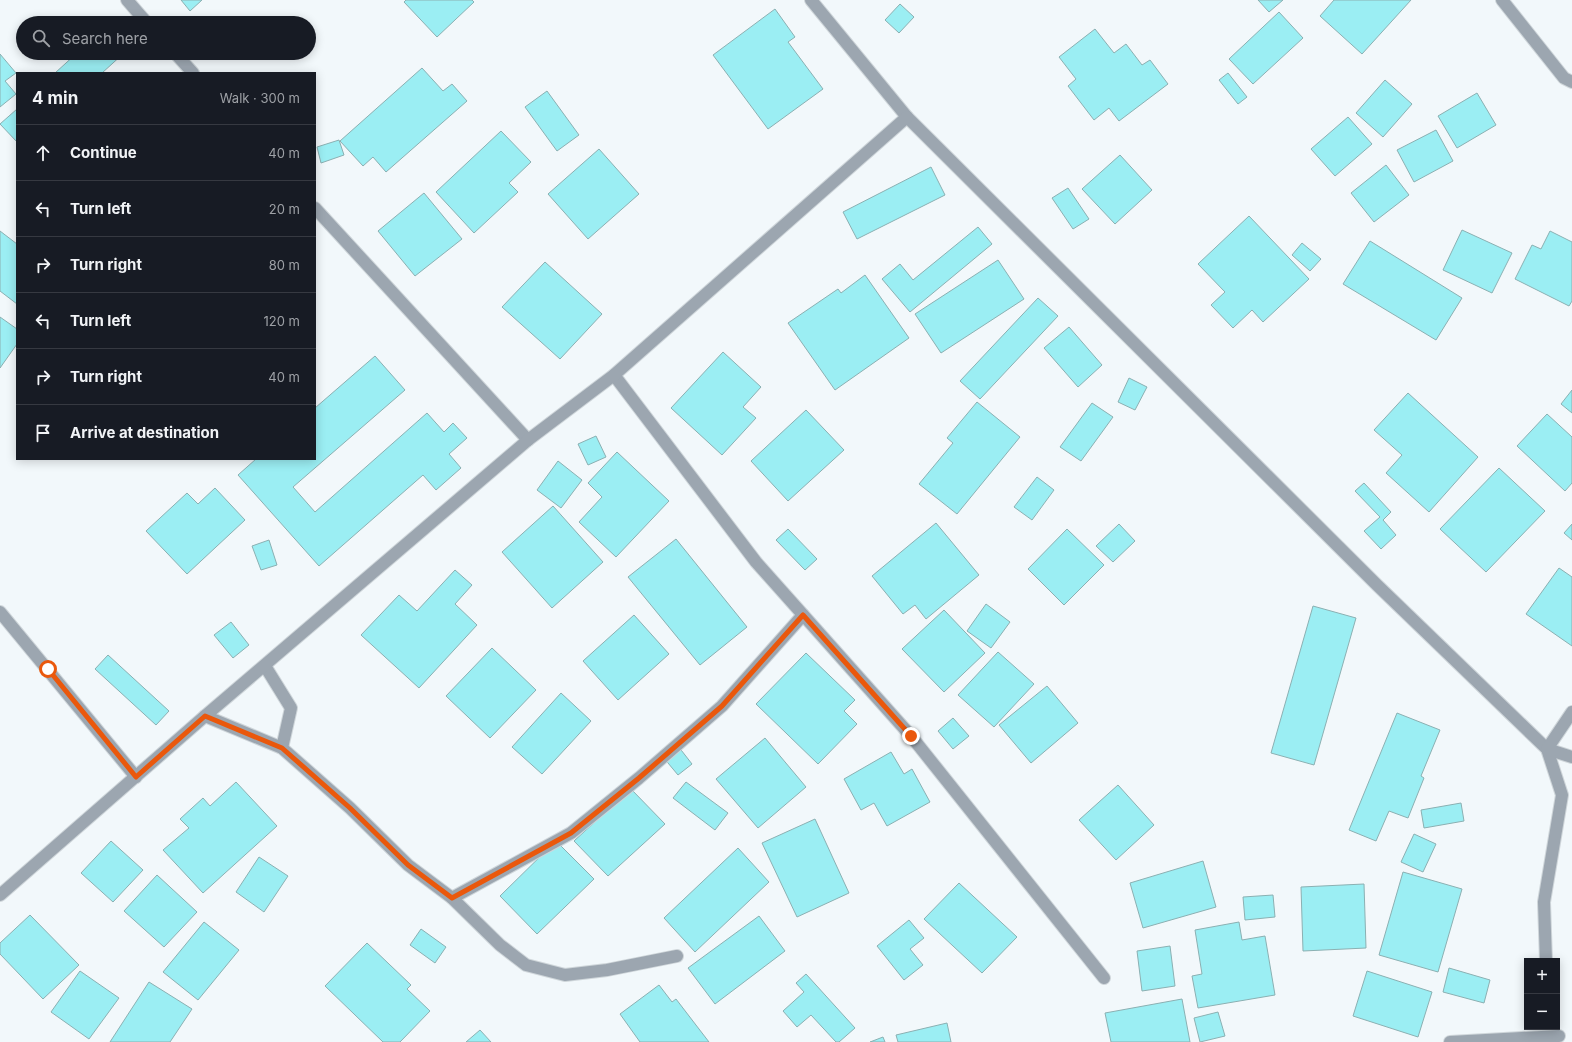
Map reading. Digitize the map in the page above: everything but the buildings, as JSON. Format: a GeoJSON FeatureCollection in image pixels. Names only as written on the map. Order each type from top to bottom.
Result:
{"type":"FeatureCollection","features":[{"type":"Feature","properties":{"kind":"street"},"geometry":{"type":"LineString","coordinates":[[127,0],[141,16]]}},
{"type":"Feature","properties":{"kind":"street"},"geometry":{"type":"LineString","coordinates":[[812,0],[907,117],[1377,585],[1547,749],[1572,757]]}},
{"type":"Feature","properties":{"kind":"street"},"geometry":{"type":"LineString","coordinates":[[1502,0],[1564,78],[1572,82]]}},
{"type":"Feature","properties":{"kind":"street"},"geometry":{"type":"LineString","coordinates":[[181,60],[192,72]]}},
{"type":"Feature","properties":{"kind":"street"},"geometry":{"type":"LineString","coordinates":[[0,895],[205,716],[528,440],[614,375],[907,117]]}},
{"type":"Feature","properties":{"kind":"street"},"geometry":{"type":"LineString","coordinates":[[316,209],[528,440]]}},
{"type":"Feature","properties":{"kind":"street"},"geometry":{"type":"LineString","coordinates":[[614,375],[756,562],[911,736],[1104,978]]}},
{"type":"Feature","properties":{"kind":"street"},"geometry":{"type":"LineString","coordinates":[[0,612],[136,777]]}},
{"type":"Feature","properties":{"kind":"street"},"geometry":{"type":"LineString","coordinates":[[452,898],[571,833],[627,788],[722,706],[803,615]]}},
{"type":"Feature","properties":{"kind":"street"},"geometry":{"type":"LineString","coordinates":[[265,666],[291,708],[282,748]]}},
{"type":"Feature","properties":{"kind":"street"},"geometry":{"type":"LineString","coordinates":[[1547,749],[1572,712]]}},
{"type":"Feature","properties":{"kind":"street"},"geometry":{"type":"LineString","coordinates":[[205,716],[282,748],[350,808],[408,865],[452,898],[500,945],[526,965],[564,975],[607,970],[677,956]]}},
{"type":"Feature","properties":{"kind":"street"},"geometry":{"type":"LineString","coordinates":[[1546,958],[1544,902],[1562,795],[1547,749]]}},
{"type":"Feature","properties":{"kind":"street"},"geometry":{"type":"LineString","coordinates":[[1450,1042],[1559,1035]]}},
{"type":"Feature","properties":{"kind":"route"},"geometry":{"type":"LineString","coordinates":[[48,669],[136,777],[205,716],[282,748],[350,808],[408,865],[452,898],[571,833],[639,778],[722,706],[803,615],[911,736]]}}]}
